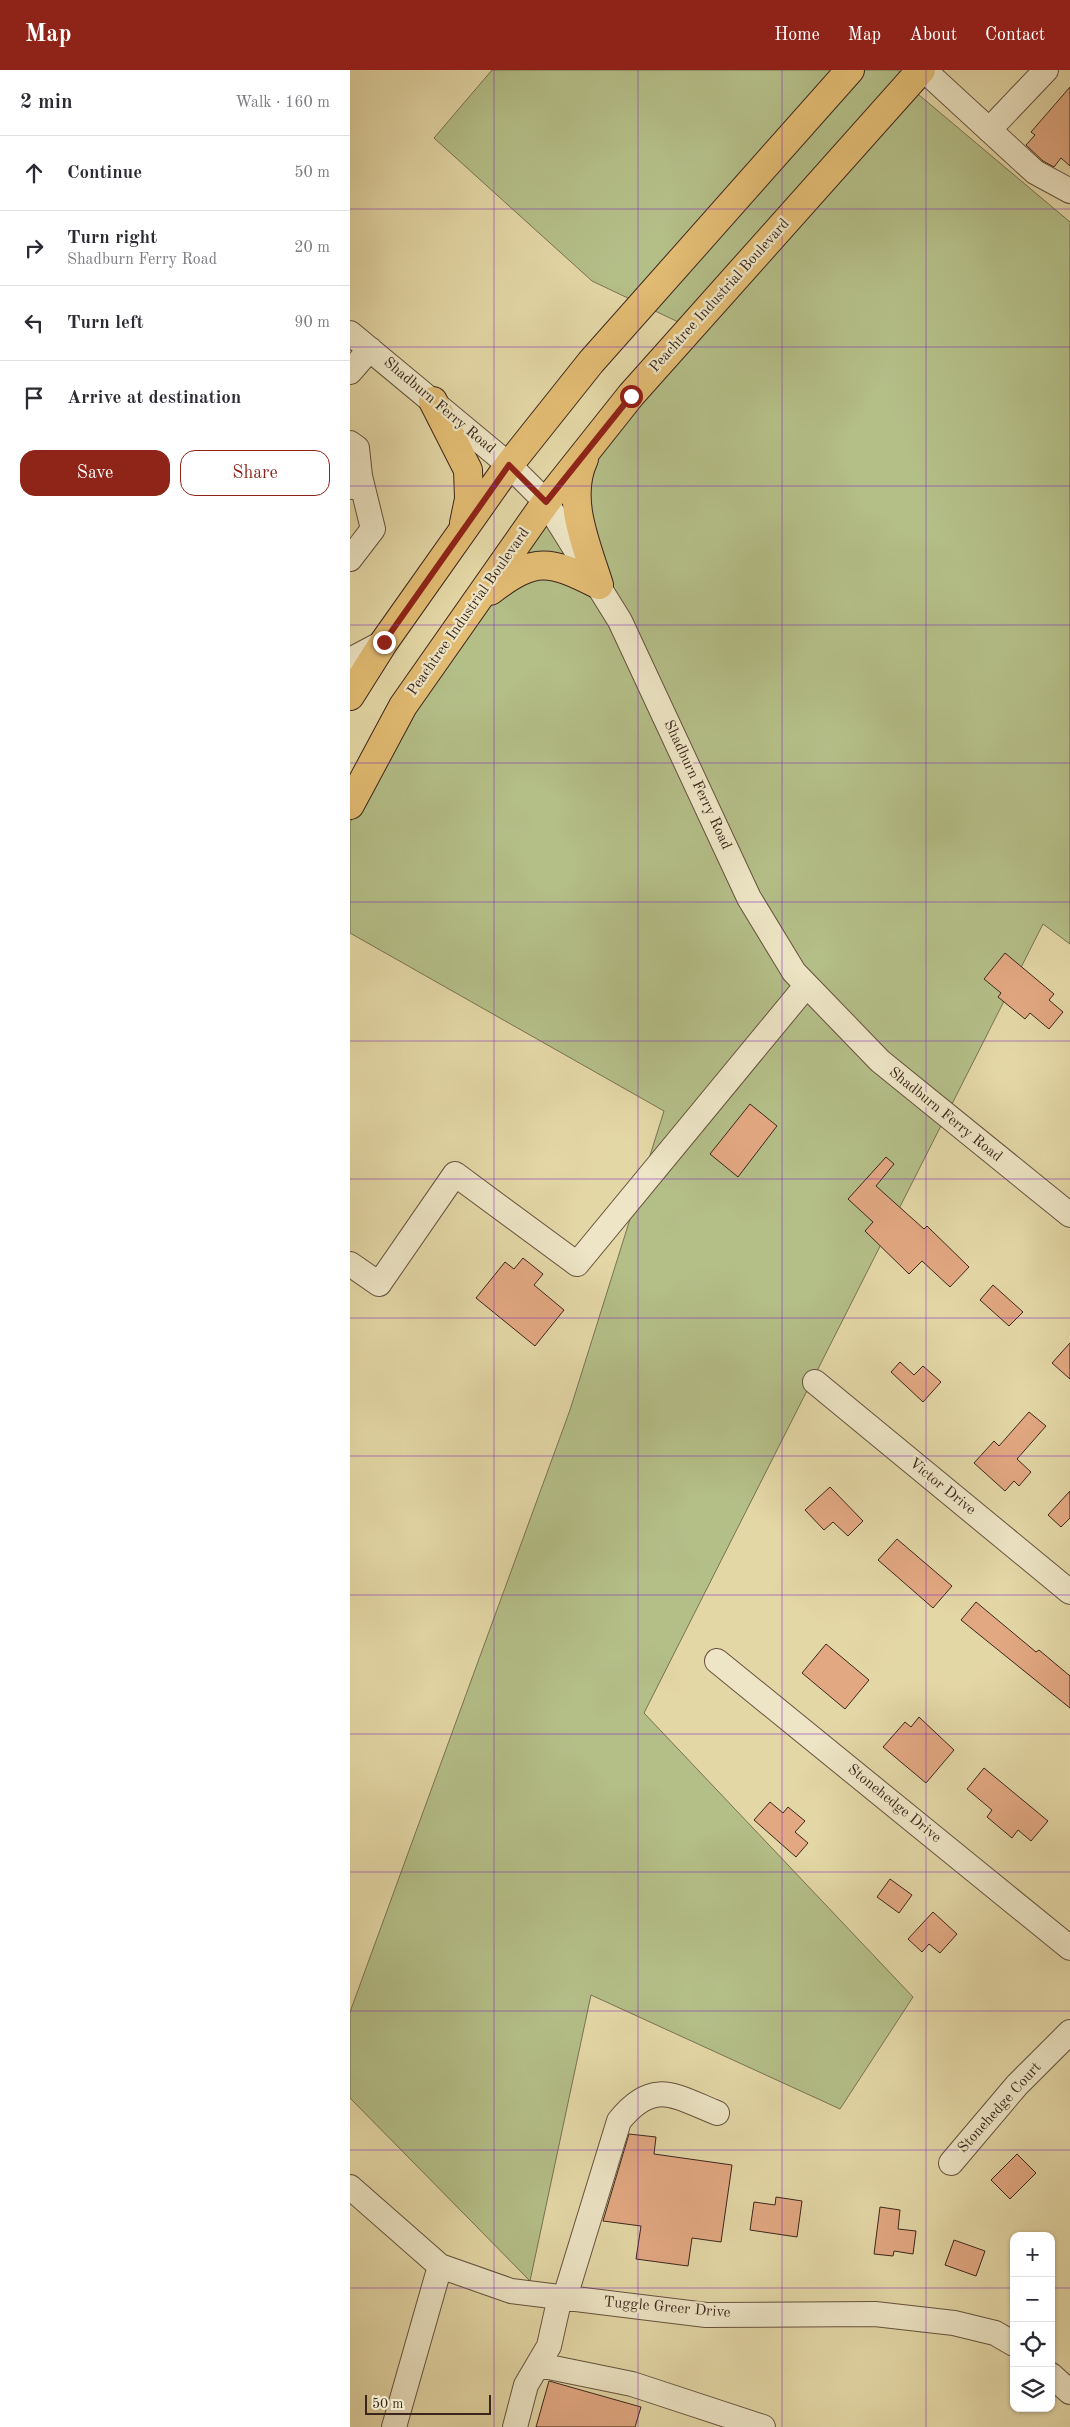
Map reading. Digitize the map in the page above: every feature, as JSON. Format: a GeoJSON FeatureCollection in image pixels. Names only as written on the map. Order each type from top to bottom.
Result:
{"type":"FeatureCollection","features":[{"type":"Feature","properties":{"kind":"main road"},"geometry":{"type":"LineString","coordinates":[[350,696],[384,642],[463,528],[509,465],[591,362],[850,70]]}},
{"type":"Feature","properties":{"kind":"main road","name":"Peachtree Industrial Boulevard"},"geometry":{"type":"LineString","coordinates":[[350,805],[403,706],[471,606],[546,502],[631,396],[922,70]]}},
{"type":"Feature","properties":{"kind":"main road"},"geometry":{"type":"LineString","coordinates":[[433,401],[468,470],[469,498],[463,528]]}},
{"type":"Feature","properties":{"kind":"main road"},"geometry":{"type":"LineString","coordinates":[[588,450],[582,464],[577,486],[578,516],[599,585]]}},
{"type":"Feature","properties":{"kind":"main road"},"geometry":{"type":"LineString","coordinates":[[471,606],[510,576],[527,567],[547,564],[575,573],[599,585]]}},
{"type":"Feature","properties":{"kind":"street"},"geometry":{"type":"LineString","coordinates":[[922,70],[1035,172],[1070,191]]}},
{"type":"Feature","properties":{"kind":"street"},"geometry":{"type":"LineString","coordinates":[[989,130],[1046,70]]}},
{"type":"Feature","properties":{"kind":"street","name":"Shadburn Ferry Road"},"geometry":{"type":"LineString","coordinates":[[350,333],[509,465],[546,502],[620,621],[749,898],[794,972],[880,1062],[1070,1215]]}},
{"type":"Feature","properties":{"kind":"street"},"geometry":{"type":"LineString","coordinates":[[350,372],[370,349]]}},
{"type":"Feature","properties":{"kind":"street"},"geometry":{"type":"LineString","coordinates":[[350,443],[356,448],[355,482],[373,529],[350,559]]}},
{"type":"Feature","properties":{"kind":"street"},"geometry":{"type":"LineString","coordinates":[[350,660],[384,642]]}},
{"type":"Feature","properties":{"kind":"street"},"geometry":{"type":"LineString","coordinates":[[350,1264],[380,1284],[455,1174],[577,1264],[806,986]]}},
{"type":"Feature","properties":{"kind":"street","name":"Victor Drive"},"geometry":{"type":"LineString","coordinates":[[815,1382],[1070,1592]]}},
{"type":"Feature","properties":{"kind":"street","name":"Stonehedge Drive"},"geometry":{"type":"LineString","coordinates":[[717,1661],[1070,1948]]}},
{"type":"Feature","properties":{"kind":"street","name":"Stonehedge Court"},"geometry":{"type":"LineString","coordinates":[[951,2163],[1017,2085],[1070,2032]]}},
{"type":"Feature","properties":{"kind":"street"},"geometry":{"type":"LineString","coordinates":[[515,2427],[526,2385],[539,2366],[549,2346],[562,2297],[619,2121],[629,2107],[649,2095],[667,2093],[717,2113]]}},
{"type":"Feature","properties":{"kind":"street","name":"Tuggle Greer Drive"},"geometry":{"type":"LineString","coordinates":[[350,2187],[440,2266],[511,2291],[706,2315],[875,2314],[954,2323],[995,2332],[1010,2341]]}},
{"type":"Feature","properties":{"kind":"street"},"geometry":{"type":"LineString","coordinates":[[394,2427],[440,2266]]}},
{"type":"Feature","properties":{"kind":"street"},"geometry":{"type":"LineString","coordinates":[[539,2366],[632,2384],[763,2427]]}},
{"type":"Feature","properties":{"kind":"street"},"geometry":{"type":"LineString","coordinates":[[1055,2379],[1070,2392]]}},
{"type":"Feature","properties":{"kind":"green space"},"geometry":{"type":"Polygon","coordinates":[[[492,70],[899,70],[900,79],[1070,222],[1070,944],[1043,924],[644,1713],[913,1997],[840,2109],[591,1995],[530,2281],[350,2098],[350,2012],[570,1410],[664,1111],[350,933],[350,823],[418,677],[693,329],[592,281],[434,138],[492,70]]]}},
{"type":"Feature","properties":{"kind":"building"},"geometry":{"type":"Polygon","coordinates":[[[1070,87],[1070,166],[1061,158],[1054,167],[1043,161],[1026,145],[1035,135],[1031,132],[1070,87]]]}},
{"type":"Feature","properties":{"kind":"building"},"geometry":{"type":"Polygon","coordinates":[[[1005,953],[1054,994],[1049,1000],[1063,1012],[1049,1029],[1030,1013],[1025,1019],[998,997],[1001,993],[984,979],[1005,953]]]}},
{"type":"Feature","properties":{"kind":"building"},"geometry":{"type":"Polygon","coordinates":[[[750,1104],[777,1126],[738,1177],[710,1154],[750,1104]]]}},
{"type":"Feature","properties":{"kind":"building"},"geometry":{"type":"Polygon","coordinates":[[[886,1157],[894,1164],[876,1186],[924,1229],[927,1226],[969,1267],[950,1287],[922,1261],[909,1274],[865,1231],[873,1222],[848,1199],[886,1157]]]}},
{"type":"Feature","properties":{"kind":"building"},"geometry":{"type":"Polygon","coordinates":[[[523,1258],[543,1274],[534,1285],[564,1310],[535,1346],[476,1298],[505,1262],[514,1269],[523,1258]]]}},
{"type":"Feature","properties":{"kind":"building"},"geometry":{"type":"Polygon","coordinates":[[[993,1285],[1023,1312],[1009,1326],[980,1300],[993,1285]]]}},
{"type":"Feature","properties":{"kind":"building"},"geometry":{"type":"Polygon","coordinates":[[[1070,1343],[1070,1379],[1052,1363],[1070,1343]]]}},
{"type":"Feature","properties":{"kind":"building"},"geometry":{"type":"Polygon","coordinates":[[[900,1362],[914,1375],[923,1366],[941,1382],[923,1402],[891,1372],[900,1362]]]}},
{"type":"Feature","properties":{"kind":"building"},"geometry":{"type":"Polygon","coordinates":[[[1029,1412],[1046,1426],[1017,1459],[1031,1472],[1019,1486],[1014,1481],[1005,1491],[974,1463],[994,1441],[999,1446],[1029,1412]]]}},
{"type":"Feature","properties":{"kind":"building"},"geometry":{"type":"Polygon","coordinates":[[[830,1487],[863,1521],[848,1536],[833,1522],[824,1530],[805,1510],[830,1487]]]}},
{"type":"Feature","properties":{"kind":"building"},"geometry":{"type":"Polygon","coordinates":[[[1070,1491],[1070,1518],[1061,1527],[1048,1515],[1070,1491]]]}},
{"type":"Feature","properties":{"kind":"building"},"geometry":{"type":"Polygon","coordinates":[[[897,1539],[952,1586],[933,1608],[878,1560],[897,1539]]]}},
{"type":"Feature","properties":{"kind":"building"},"geometry":{"type":"Polygon","coordinates":[[[976,1602],[1036,1652],[1039,1650],[1070,1676],[1070,1708],[961,1620],[976,1602]]]}},
{"type":"Feature","properties":{"kind":"building"},"geometry":{"type":"Polygon","coordinates":[[[826,1644],[869,1680],[845,1709],[802,1673],[826,1644]]]}},
{"type":"Feature","properties":{"kind":"building"},"geometry":{"type":"Polygon","coordinates":[[[919,1717],[954,1750],[926,1783],[883,1747],[905,1722],[911,1727],[919,1717]]]}},
{"type":"Feature","properties":{"kind":"building"},"geometry":{"type":"Polygon","coordinates":[[[984,1768],[1048,1821],[1031,1841],[1018,1830],[1012,1838],[987,1817],[992,1810],[967,1789],[984,1768]]]}},
{"type":"Feature","properties":{"kind":"building"},"geometry":{"type":"Polygon","coordinates":[[[770,1802],[783,1813],[788,1807],[805,1821],[795,1832],[808,1843],[796,1857],[754,1820],[770,1802]]]}},
{"type":"Feature","properties":{"kind":"building"},"geometry":{"type":"Polygon","coordinates":[[[890,1879],[912,1895],[899,1913],[877,1897],[890,1879]]]}},
{"type":"Feature","properties":{"kind":"building"},"geometry":{"type":"Polygon","coordinates":[[[933,1912],[957,1934],[940,1953],[929,1944],[922,1952],[908,1939],[933,1912]]]}},
{"type":"Feature","properties":{"kind":"building"},"geometry":{"type":"Polygon","coordinates":[[[629,2134],[656,2137],[654,2154],[732,2165],[721,2242],[692,2238],[688,2266],[636,2259],[641,2226],[603,2221],[629,2134]]]}},
{"type":"Feature","properties":{"kind":"building"},"geometry":{"type":"Polygon","coordinates":[[[1017,2154],[1036,2173],[1010,2199],[991,2180],[1017,2154]]]}},
{"type":"Feature","properties":{"kind":"building"},"geometry":{"type":"Polygon","coordinates":[[[776,2197],[802,2201],[797,2237],[750,2230],[754,2202],[775,2205],[776,2197]]]}},
{"type":"Feature","properties":{"kind":"building"},"geometry":{"type":"Polygon","coordinates":[[[880,2207],[900,2210],[898,2229],[916,2231],[913,2254],[894,2251],[893,2256],[874,2254],[880,2207]]]}},
{"type":"Feature","properties":{"kind":"building"},"geometry":{"type":"Polygon","coordinates":[[[954,2240],[985,2251],[976,2276],[945,2265],[954,2240]]]}},
{"type":"Feature","properties":{"kind":"building"},"geometry":{"type":"Polygon","coordinates":[[[549,2381],[641,2407],[635,2427],[536,2427],[549,2381]]]}},
{"type":"Feature","properties":{"kind":"route"},"geometry":{"type":"LineString","coordinates":[[384,642],[509,465],[546,502],[631,396]]}}]}
